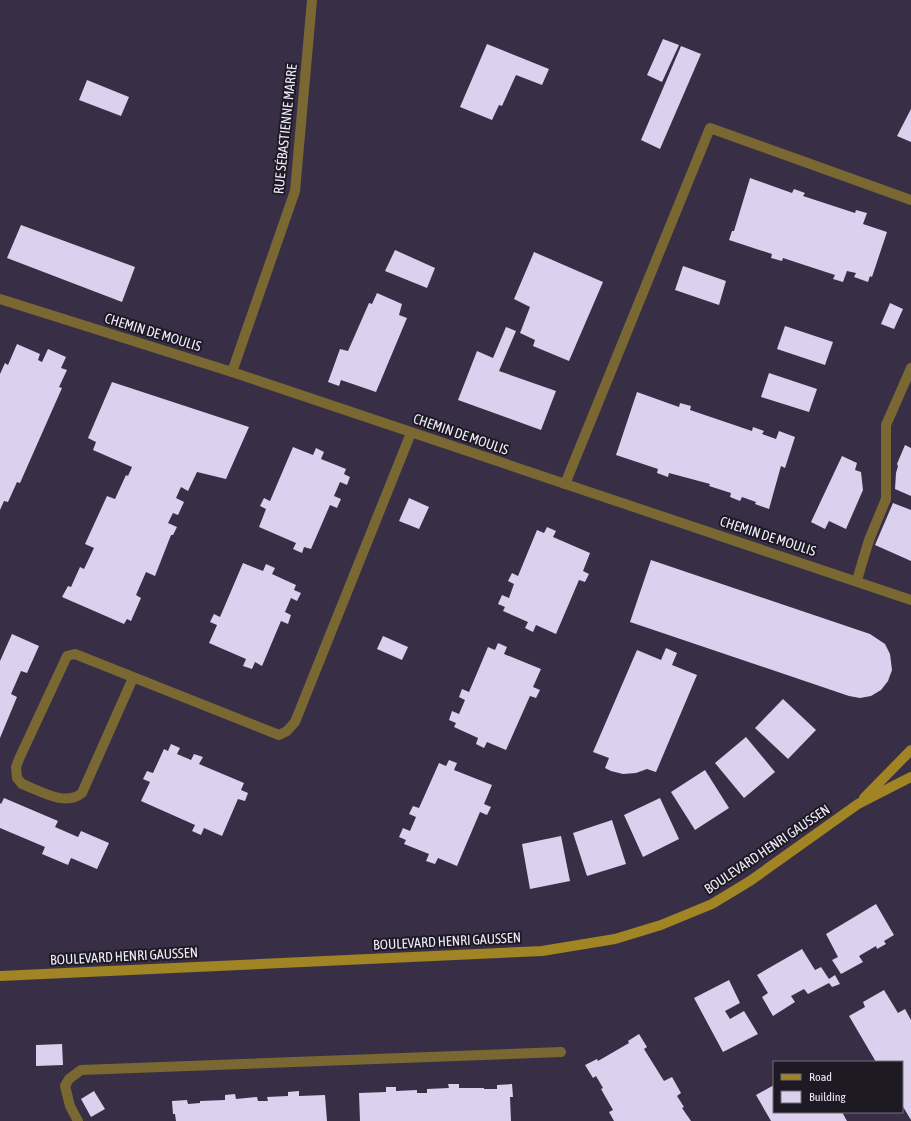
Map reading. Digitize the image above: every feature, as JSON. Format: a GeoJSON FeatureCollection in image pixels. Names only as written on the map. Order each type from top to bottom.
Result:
{"type":"FeatureCollection","features":[{"type":"Feature","properties":{"kind":"street","name":"RUE SÉBASTIENNE MARRE"},"geometry":{"type":"LineString","coordinates":[[232,372],[295,191],[312,0]]}},
{"type":"Feature","properties":{"kind":"street"},"geometry":{"type":"LineString","coordinates":[[565,484],[710,128],[911,200]]}},
{"type":"Feature","properties":{"kind":"street","name":"CHEMIN DE MOULIS"},"geometry":{"type":"LineString","coordinates":[[0,299],[232,372],[411,433],[857,580],[911,600]]}},
{"type":"Feature","properties":{"kind":"street"},"geometry":{"type":"LineString","coordinates":[[857,580],[869,540],[886,499],[886,426],[911,368]]}},
{"type":"Feature","properties":{"kind":"street"},"geometry":{"type":"LineString","coordinates":[[133,678],[82,793],[76,798],[66,800],[22,784],[17,778],[16,767],[19,759],[67,656],[75,654],[279,735],[287,731],[295,722],[411,433]]}},
{"type":"Feature","properties":{"kind":"street","name":"BOULEVARD HENRI GAUSSEN"},"geometry":{"type":"LineString","coordinates":[[858,804],[911,750]]}},
{"type":"Feature","properties":{"kind":"street","name":"BOULEVARD HENRI GAUSSEN"},"geometry":{"type":"LineString","coordinates":[[0,976],[542,951],[615,939],[661,925],[712,904],[750,881],[858,804],[911,777]]}},
{"type":"Feature","properties":{"kind":"street"},"geometry":{"type":"LineString","coordinates":[[78,1121],[70,1106],[64,1086],[69,1079],[81,1070],[560,1052]]}},
{"type":"Feature","properties":{"kind":"building"},"geometry":{"type":"Polygon","coordinates":[[[663,39],[679,45],[662,82],[647,75],[663,39]]]}},
{"type":"Feature","properties":{"kind":"building"},"geometry":{"type":"Polygon","coordinates":[[[487,44],[549,69],[542,85],[516,75],[502,106],[499,105],[492,120],[460,107],[487,44]]]}},
{"type":"Feature","properties":{"kind":"building"},"geometry":{"type":"Polygon","coordinates":[[[681,46],[701,54],[660,149],[641,140],[681,46]]]}},
{"type":"Feature","properties":{"kind":"building"},"geometry":{"type":"Polygon","coordinates":[[[87,80],[129,97],[121,116],[79,100],[87,80]]]}},
{"type":"Feature","properties":{"kind":"building"},"geometry":{"type":"Polygon","coordinates":[[[911,109],[911,142],[897,136],[911,109]]]}},
{"type":"Feature","properties":{"kind":"building"},"geometry":{"type":"Polygon","coordinates":[[[750,178],[792,193],[794,189],[805,193],[803,196],[855,213],[856,210],[867,213],[863,224],[887,232],[872,277],[870,276],[868,282],[854,277],[856,273],[847,271],[843,282],[833,279],[835,275],[783,258],[782,261],[771,258],[772,254],[729,240],[732,231],[734,231],[750,178]]]}},
{"type":"Feature","properties":{"kind":"building"},"geometry":{"type":"Polygon","coordinates":[[[21,225],[135,267],[122,302],[7,258],[21,225]]]}},
{"type":"Feature","properties":{"kind":"building"},"geometry":{"type":"Polygon","coordinates":[[[395,250],[435,268],[427,288],[385,271],[395,250]]]}},
{"type":"Feature","properties":{"kind":"building"},"geometry":{"type":"Polygon","coordinates":[[[534,252],[603,282],[569,361],[533,346],[535,340],[520,333],[530,307],[514,299],[534,252]]]}},
{"type":"Feature","properties":{"kind":"building"},"geometry":{"type":"Polygon","coordinates":[[[683,266],[726,281],[719,305],[675,290],[683,266]]]}},
{"type":"Feature","properties":{"kind":"building"},"geometry":{"type":"Polygon","coordinates":[[[377,293],[402,304],[399,315],[407,318],[376,392],[341,380],[339,386],[328,382],[340,349],[348,351],[369,303],[372,304],[377,293]]]}},
{"type":"Feature","properties":{"kind":"building"},"geometry":{"type":"Polygon","coordinates":[[[890,303],[903,309],[894,329],[881,324],[890,303]]]}},
{"type":"Feature","properties":{"kind":"building"},"geometry":{"type":"Polygon","coordinates":[[[785,326],[833,342],[825,365],[777,349],[785,326]]]}},
{"type":"Feature","properties":{"kind":"building"},"geometry":{"type":"Polygon","coordinates":[[[506,327],[516,331],[499,371],[556,391],[541,430],[458,400],[477,351],[493,358],[506,327]]]}},
{"type":"Feature","properties":{"kind":"building"},"geometry":{"type":"Polygon","coordinates":[[[17,344],[40,354],[38,360],[42,362],[48,349],[66,357],[61,368],[67,370],[59,387],[62,388],[20,483],[17,482],[8,502],[4,501],[0,510],[0,374],[5,363],[8,365],[17,344]]]}},
{"type":"Feature","properties":{"kind":"building"},"geometry":{"type":"Polygon","coordinates":[[[769,373],[817,389],[809,412],[761,397],[769,373]]]}},
{"type":"Feature","properties":{"kind":"building"},"geometry":{"type":"Polygon","coordinates":[[[112,382],[249,427],[226,479],[197,472],[188,491],[181,487],[176,498],[184,502],[178,515],[173,513],[168,523],[177,527],[173,535],[171,535],[155,576],[146,572],[136,595],[141,598],[131,621],[127,619],[124,624],[62,597],[68,586],[71,587],[80,567],[84,569],[94,548],[85,544],[107,496],[115,499],[126,475],[128,476],[132,467],[93,450],[96,442],[88,438],[112,382]]]}},
{"type":"Feature","properties":{"kind":"building"},"geometry":{"type":"Polygon","coordinates":[[[637,392],[679,407],[680,403],[691,406],[690,410],[752,431],[753,427],[764,431],[762,434],[776,439],[779,431],[795,437],[785,468],[781,466],[769,509],[742,497],[740,501],[730,497],[731,493],[709,486],[710,484],[669,473],[668,477],[657,473],[658,469],[616,455],[637,392]]]}},
{"type":"Feature","properties":{"kind":"building"},"geometry":{"type":"Polygon","coordinates":[[[905,445],[911,448],[911,496],[895,489],[897,464],[905,445]]]}},
{"type":"Feature","properties":{"kind":"building"},"geometry":{"type":"Polygon","coordinates":[[[293,447],[313,455],[316,448],[324,452],[321,459],[346,469],[344,474],[350,477],[347,485],[340,482],[334,496],[341,499],[337,508],[330,505],[311,549],[304,547],[302,553],[293,549],[296,543],[259,527],[266,509],[260,506],[264,498],[270,501],[293,447]]]}},
{"type":"Feature","properties":{"kind":"building"},"geometry":{"type":"Polygon","coordinates":[[[842,456],[857,463],[855,470],[861,472],[863,490],[846,529],[829,521],[825,529],[811,522],[842,456]]]}},
{"type":"Feature","properties":{"kind":"building"},"geometry":{"type":"Polygon","coordinates":[[[409,498],[429,507],[419,529],[399,521],[409,498]]]}},
{"type":"Feature","properties":{"kind":"building"},"geometry":{"type":"Polygon","coordinates":[[[893,503],[911,510],[911,561],[875,545],[893,503]]]}},
{"type":"Feature","properties":{"kind":"building"},"geometry":{"type":"Polygon","coordinates":[[[547,527],[556,531],[553,537],[590,553],[583,571],[589,574],[585,582],[579,580],[556,634],[536,625],[533,632],[525,628],[528,622],[503,611],[505,607],[498,604],[502,595],[509,598],[514,584],[508,581],[512,573],[518,576],[537,530],[544,533],[547,527]]]}},
{"type":"Feature","properties":{"kind":"building"},"geometry":{"type":"Polygon","coordinates":[[[651,560],[870,634],[885,644],[890,654],[892,670],[888,681],[881,690],[871,696],[860,698],[849,696],[630,622],[651,560]]]}},
{"type":"Feature","properties":{"kind":"building"},"geometry":{"type":"Polygon","coordinates":[[[243,563],[263,571],[266,564],[275,568],[272,574],[296,585],[294,590],[301,593],[297,601],[291,598],[285,612],[291,615],[288,624],[281,621],[262,666],[255,662],[252,669],[243,666],[246,659],[209,643],[217,625],[210,622],[214,614],[220,617],[243,563]]]}},
{"type":"Feature","properties":{"kind":"building"},"geometry":{"type":"Polygon","coordinates":[[[12,634],[39,646],[27,673],[21,671],[11,694],[17,697],[0,738],[0,661],[12,634]]]}},
{"type":"Feature","properties":{"kind":"building"},"geometry":{"type":"Polygon","coordinates":[[[383,636],[408,647],[402,660],[377,649],[383,636]]]}},
{"type":"Feature","properties":{"kind":"building"},"geometry":{"type":"Polygon","coordinates":[[[498,643],[507,647],[504,654],[541,669],[533,687],[540,690],[536,698],[530,696],[506,750],[487,742],[484,748],[476,744],[478,738],[454,727],[456,723],[449,720],[452,711],[459,714],[465,700],[459,697],[462,689],[469,692],[488,647],[495,650],[498,643]]]}},
{"type":"Feature","properties":{"kind":"building"},"geometry":{"type":"Polygon","coordinates":[[[666,648],[677,653],[672,665],[697,675],[656,772],[647,769],[636,773],[623,774],[611,771],[605,768],[609,758],[593,752],[637,650],[661,660],[666,648]]]}},
{"type":"Feature","properties":{"kind":"building"},"geometry":{"type":"Polygon","coordinates":[[[783,699],[816,730],[788,759],[755,728],[783,699]]]}},
{"type":"Feature","properties":{"kind":"building"},"geometry":{"type":"Polygon","coordinates":[[[746,737],[775,772],[744,798],[715,763],[746,737]]]}},
{"type":"Feature","properties":{"kind":"building"},"geometry":{"type":"Polygon","coordinates":[[[171,744],[180,748],[177,754],[191,760],[194,754],[203,757],[199,764],[244,783],[241,790],[248,793],[245,801],[238,799],[222,836],[204,828],[201,835],[192,831],[195,825],[141,801],[150,782],[143,779],[147,771],[153,773],[164,749],[168,751],[171,744]]]}},
{"type":"Feature","properties":{"kind":"building"},"geometry":{"type":"Polygon","coordinates":[[[449,760],[457,763],[454,770],[492,785],[484,804],[491,807],[487,815],[480,812],[457,866],[438,858],[435,864],[426,861],[429,854],[404,844],[406,840],[399,837],[403,828],[410,831],[416,817],[409,814],[413,806],[419,808],[439,763],[446,766],[449,760]]]}},
{"type":"Feature","properties":{"kind":"building"},"geometry":{"type":"Polygon","coordinates":[[[705,770],[729,808],[695,830],[671,792],[705,770]]]}},
{"type":"Feature","properties":{"kind":"building"},"geometry":{"type":"Polygon","coordinates":[[[4,798],[58,821],[55,827],[78,837],[81,831],[109,843],[97,869],[71,858],[68,865],[42,854],[45,847],[0,828],[0,803],[1,804],[4,798]]]}},
{"type":"Feature","properties":{"kind":"building"},"geometry":{"type":"Polygon","coordinates":[[[660,798],[679,839],[643,857],[624,815],[660,798]]]}},
{"type":"Feature","properties":{"kind":"building"},"geometry":{"type":"Polygon","coordinates":[[[612,820],[626,864],[587,876],[573,833],[612,820]]]}},
{"type":"Feature","properties":{"kind":"building"},"geometry":{"type":"Polygon","coordinates":[[[561,836],[570,881],[530,889],[522,844],[561,836]]]}},
{"type":"Feature","properties":{"kind":"building"},"geometry":{"type":"Polygon","coordinates":[[[876,904],[894,935],[884,941],[886,944],[877,949],[876,946],[859,956],[863,962],[841,974],[832,960],[838,957],[826,934],[876,904]]]}},
{"type":"Feature","properties":{"kind":"building"},"geometry":{"type":"Polygon","coordinates":[[[802,949],[815,970],[821,967],[829,979],[835,975],[840,984],[832,987],[829,983],[808,994],[804,989],[791,996],[795,1002],[773,1016],[762,997],[768,993],[757,975],[802,949]]]}},
{"type":"Feature","properties":{"kind":"building"},"geometry":{"type":"Polygon","coordinates":[[[729,980],[740,1003],[725,1011],[730,1019],[744,1011],[758,1034],[723,1052],[694,998],[729,980]]]}},
{"type":"Feature","properties":{"kind":"building"},"geometry":{"type":"Polygon","coordinates":[[[884,990],[898,1013],[905,1009],[911,1020],[911,1120],[903,1107],[903,1061],[875,1061],[849,1016],[865,1007],[863,1002],[884,990]]]}},
{"type":"Feature","properties":{"kind":"building"},"geometry":{"type":"Polygon","coordinates":[[[639,1034],[647,1047],[644,1049],[664,1081],[672,1077],[681,1093],[677,1096],[684,1107],[682,1108],[691,1121],[614,1121],[609,1112],[613,1110],[601,1089],[603,1088],[596,1076],[593,1078],[585,1065],[597,1059],[598,1061],[629,1043],[628,1041],[639,1034]]]}},
{"type":"Feature","properties":{"kind":"building"},"geometry":{"type":"Polygon","coordinates":[[[62,1044],[63,1065],[36,1066],[36,1045],[62,1044]]]}},
{"type":"Feature","properties":{"kind":"building"},"geometry":{"type":"Polygon","coordinates":[[[448,1084],[459,1084],[459,1088],[497,1089],[497,1085],[512,1084],[513,1097],[510,1097],[511,1121],[360,1121],[359,1093],[386,1092],[386,1087],[396,1087],[396,1091],[417,1090],[417,1093],[427,1093],[427,1089],[449,1088],[448,1084]]]}},
{"type":"Feature","properties":{"kind":"building"},"geometry":{"type":"Polygon","coordinates":[[[773,1086],[773,1113],[843,1113],[847,1121],[771,1121],[756,1095],[773,1086]]]}},
{"type":"Feature","properties":{"kind":"building"},"geometry":{"type":"Polygon","coordinates":[[[94,1091],[105,1109],[91,1117],[81,1099],[94,1091]]]}},
{"type":"Feature","properties":{"kind":"building"},"geometry":{"type":"Polygon","coordinates":[[[299,1091],[299,1096],[325,1095],[327,1121],[176,1121],[175,1114],[173,1114],[172,1101],[187,1100],[188,1104],[200,1103],[200,1101],[225,1100],[225,1095],[235,1094],[236,1099],[257,1097],[258,1101],[268,1101],[267,1097],[288,1096],[288,1092],[299,1091]]]}}]}
